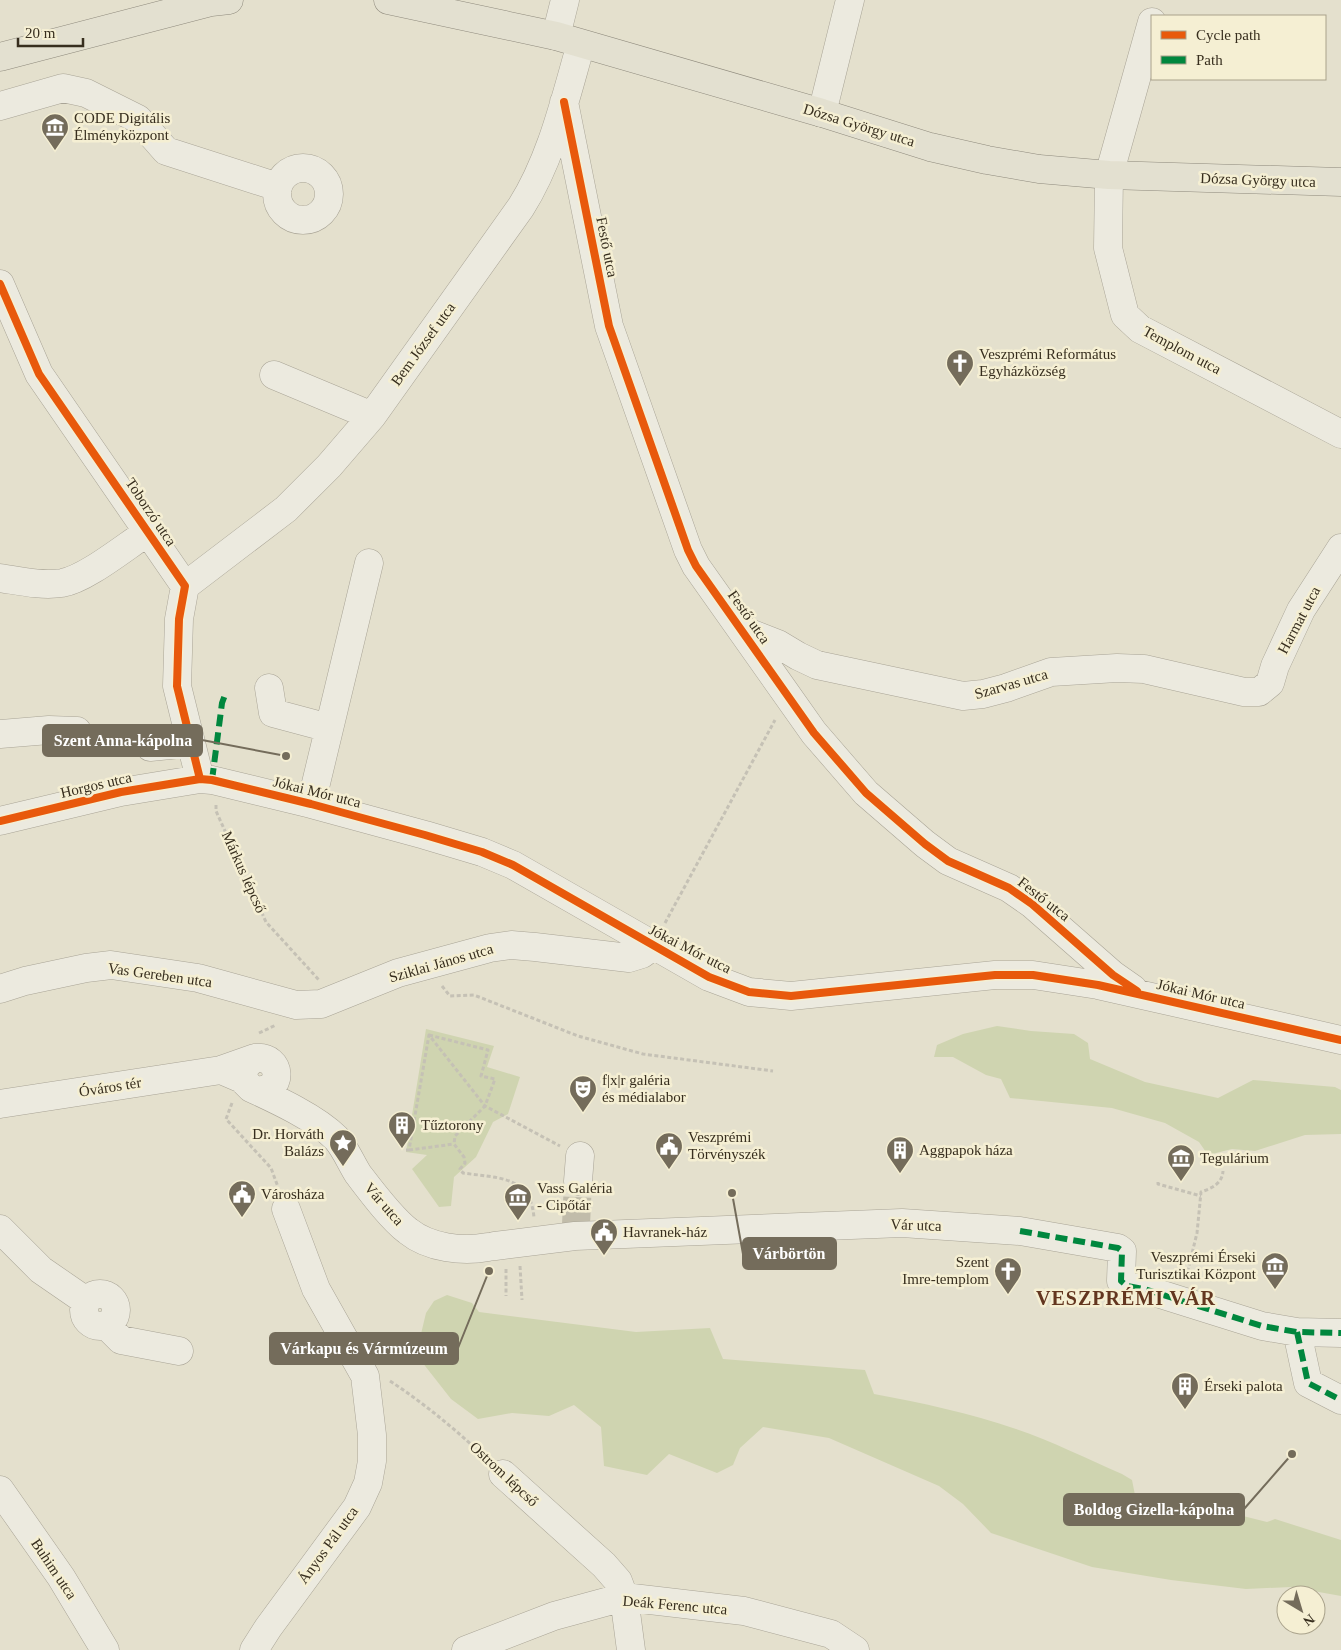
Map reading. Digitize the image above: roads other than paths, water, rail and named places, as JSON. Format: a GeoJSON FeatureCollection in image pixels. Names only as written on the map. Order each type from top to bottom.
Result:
{"type":"FeatureCollection","features":[{"type":"Feature","properties":{"kind":"main road"},"geometry":{"type":"LineString","coordinates":[[0,57],[192,4],[229,0]]}},
{"type":"Feature","properties":{"kind":"main road","name":"Dózsa György utca"},"geometry":{"type":"LineString","coordinates":[[388,0],[569,40],[930,146],[987,160],[1039,169],[1109,175],[1341,182]]}},
{"type":"Feature","properties":{"kind":"street","name":"Bem József utca"},"geometry":{"type":"LineString","coordinates":[[185,586],[286,510],[329,466],[372,416],[527,197],[546,160],[564,102],[569,40],[565,0]]}},
{"type":"Feature","properties":{"kind":"street"},"geometry":{"type":"LineString","coordinates":[[822,113],[850,0]]}},
{"type":"Feature","properties":{"kind":"street"},"geometry":{"type":"LineString","coordinates":[[1154,15],[1159,0]]}},
{"type":"Feature","properties":{"kind":"street","name":"Templom utca"},"geometry":{"type":"LineString","coordinates":[[1151,26],[1109,175],[1108,248],[1125,315],[1140,329],[1341,434]]}},
{"type":"Feature","properties":{"kind":"street"},"geometry":{"type":"LineString","coordinates":[[0,106],[63,88],[86,93],[138,120],[166,151],[278,187]]}},
{"type":"Feature","properties":{"kind":"street","name":"Festő utca"},"geometry":{"type":"LineString","coordinates":[[564,102],[609,326],[688,550],[696,566],[814,733],[866,793],[919,839],[948,861],[1017,893],[1113,975],[1141,994]]}},
{"type":"Feature","properties":{"kind":"street","name":"Toborzó utca"},"geometry":{"type":"LineString","coordinates":[[0,284],[39,374],[185,586]]}},
{"type":"Feature","properties":{"kind":"street"},"geometry":{"type":"LineString","coordinates":[[274,375],[372,416]]}},
{"type":"Feature","properties":{"kind":"street"},"geometry":{"type":"LineString","coordinates":[[0,578],[41,584],[62,583],[79,578],[148,532]]}},
{"type":"Feature","properties":{"kind":"street","name":"Harmat utca"},"geometry":{"type":"LineString","coordinates":[[1259,692],[1270,683],[1275,666],[1302,610],[1341,548]]}},
{"type":"Feature","properties":{"kind":"street"},"geometry":{"type":"LineString","coordinates":[[311,804],[370,564]]}},
{"type":"Feature","properties":{"kind":"street"},"geometry":{"type":"LineString","coordinates":[[185,586],[179,619],[176,686],[200,779]]}},
{"type":"Feature","properties":{"kind":"street","name":"Szarvas utca"},"geometry":{"type":"LineString","coordinates":[[742,630],[778,644],[798,656],[817,664],[963,696],[983,694],[1006,688],[1051,672],[1116,668],[1144,669],[1244,692],[1259,692]]}},
{"type":"Feature","properties":{"kind":"street"},"geometry":{"type":"LineString","coordinates":[[269,688],[273,713],[329,728]]}},
{"type":"Feature","properties":{"kind":"street"},"geometry":{"type":"LineString","coordinates":[[0,734],[49,730],[77,731]]}},
{"type":"Feature","properties":{"kind":"street"},"geometry":{"type":"LineString","coordinates":[[150,747],[190,742]]}},
{"type":"Feature","properties":{"kind":"street","name":"Jókai Mór utca"},"geometry":{"type":"LineString","coordinates":[[200,779],[212,780],[311,804],[482,852],[513,865],[709,977],[749,992],[791,996],[995,975],[1033,975],[1141,994],[1341,1040]]}},
{"type":"Feature","properties":{"kind":"street","name":"Horgos utca"},"geometry":{"type":"LineString","coordinates":[[0,821],[121,792],[200,779]]}},
{"type":"Feature","properties":{"kind":"street","name":"Sziklai János utca"},"geometry":{"type":"LineString","coordinates":[[321,1004],[398,973],[490,948],[511,945],[629,958],[642,954],[653,946]]}},
{"type":"Feature","properties":{"kind":"street","name":"Vas Gereben utca"},"geometry":{"type":"LineString","coordinates":[[0,989],[25,981],[86,968],[111,965],[198,978],[296,1005],[321,1004]]}},
{"type":"Feature","properties":{"kind":"street","name":"Óváros tér"},"geometry":{"type":"LineString","coordinates":[[0,1104],[244,1076],[318,1123],[337,1140],[346,1156]]}},
{"type":"Feature","properties":{"kind":"street","name":"Vár utca"},"geometry":{"type":"LineString","coordinates":[[346,1156],[370,1190],[408,1232],[432,1244],[454,1249],[474,1250],[576,1230],[902,1223],[1020,1231],[1118,1248],[1122,1252],[1121,1281],[1127,1286],[1144,1289],[1262,1326],[1296,1332],[1341,1333]]}},
{"type":"Feature","properties":{"kind":"street","name":"Ányos Pál utca"},"geometry":{"type":"LineString","coordinates":[[254,1650],[273,1620],[357,1507],[368,1483],[372,1462],[372,1435],[365,1376],[316,1289],[286,1209]]}},
{"type":"Feature","properties":{"kind":"street"},"geometry":{"type":"LineString","coordinates":[[0,1229],[41,1270],[86,1301],[95,1294],[100,1293],[111,1297],[116,1313],[114,1318],[106,1325],[121,1340],[179,1351]]}},
{"type":"Feature","properties":{"kind":"street"},"geometry":{"type":"LineString","coordinates":[[1296,1332],[1308,1383],[1341,1400]]}},
{"type":"Feature","properties":{"kind":"street","name":"Ostrom lépcső"},"geometry":{"type":"LineString","coordinates":[[503,1474],[604,1565],[618,1581],[624,1597],[631,1650]]}},
{"type":"Feature","properties":{"kind":"street","name":"Buhim utca"},"geometry":{"type":"LineString","coordinates":[[0,1490],[61,1577],[105,1650]]}},
{"type":"Feature","properties":{"kind":"street","name":"Deák Ferenc utca"},"geometry":{"type":"LineString","coordinates":[[466,1650],[554,1616],[624,1597],[744,1611],[831,1634],[855,1650]]}},
{"type":"Feature","properties":{"kind":"tunnel"},"geometry":{"type":"LineString","coordinates":[[576,1225],[578,1181]]}},
{"type":"Feature","properties":{"kind":"place","name":"CODE Digitális Élményközpont"},"geometry":{"type":"Point","coordinates":[55,151]}},
{"type":"Feature","properties":{"kind":"place","name":"Veszprémi Református Egyházközség"},"geometry":{"type":"Point","coordinates":[960,387]}},
{"type":"Feature","properties":{"kind":"place","name":"Szent Anna-kápolna"},"geometry":{"type":"Point","coordinates":[286,756]}},
{"type":"Feature","properties":{"kind":"place","name":"f|x|r galéria és médialabor"},"geometry":{"type":"Point","coordinates":[583,1113]}},
{"type":"Feature","properties":{"kind":"place","name":"Tűztorony"},"geometry":{"type":"Point","coordinates":[402,1149]}},
{"type":"Feature","properties":{"kind":"place","name":"Dr. Horváth Balázs"},"geometry":{"type":"Point","coordinates":[343,1167]}},
{"type":"Feature","properties":{"kind":"place","name":"Veszprémi Törvényszék"},"geometry":{"type":"Point","coordinates":[669,1170]}},
{"type":"Feature","properties":{"kind":"place","name":"Aggpapok háza"},"geometry":{"type":"Point","coordinates":[900,1174]}},
{"type":"Feature","properties":{"kind":"place","name":"Tegulárium"},"geometry":{"type":"Point","coordinates":[1181,1182]}},
{"type":"Feature","properties":{"kind":"place","name":"Várbörtön"},"geometry":{"type":"Point","coordinates":[732,1193]}},
{"type":"Feature","properties":{"kind":"place","name":"Városháza"},"geometry":{"type":"Point","coordinates":[242,1218]}},
{"type":"Feature","properties":{"kind":"place","name":"Vass Galéria - Cipőtár"},"geometry":{"type":"Point","coordinates":[518,1221]}},
{"type":"Feature","properties":{"kind":"place","name":"Havranek-ház"},"geometry":{"type":"Point","coordinates":[604,1256]}},
{"type":"Feature","properties":{"kind":"place","name":"Várkapu és Vármúzeum"},"geometry":{"type":"Point","coordinates":[489,1271]}},
{"type":"Feature","properties":{"kind":"place","name":"Veszprémi Érseki Turisztikai Központ"},"geometry":{"type":"Point","coordinates":[1275,1290]}},
{"type":"Feature","properties":{"kind":"place","name":"Szent Imre-templom"},"geometry":{"type":"Point","coordinates":[1008,1295]}},
{"type":"Feature","properties":{"kind":"place","name":"Érseki palota"},"geometry":{"type":"Point","coordinates":[1185,1410]}},
{"type":"Feature","properties":{"kind":"place","name":"Boldog Gizella-kápolna"},"geometry":{"type":"Point","coordinates":[1292,1454]}},
{"type":"Feature","properties":{"kind":"district","name":"VESZPRÉMI VÁR"},"geometry":{"type":"Point","coordinates":[1126,1298]}}]}
